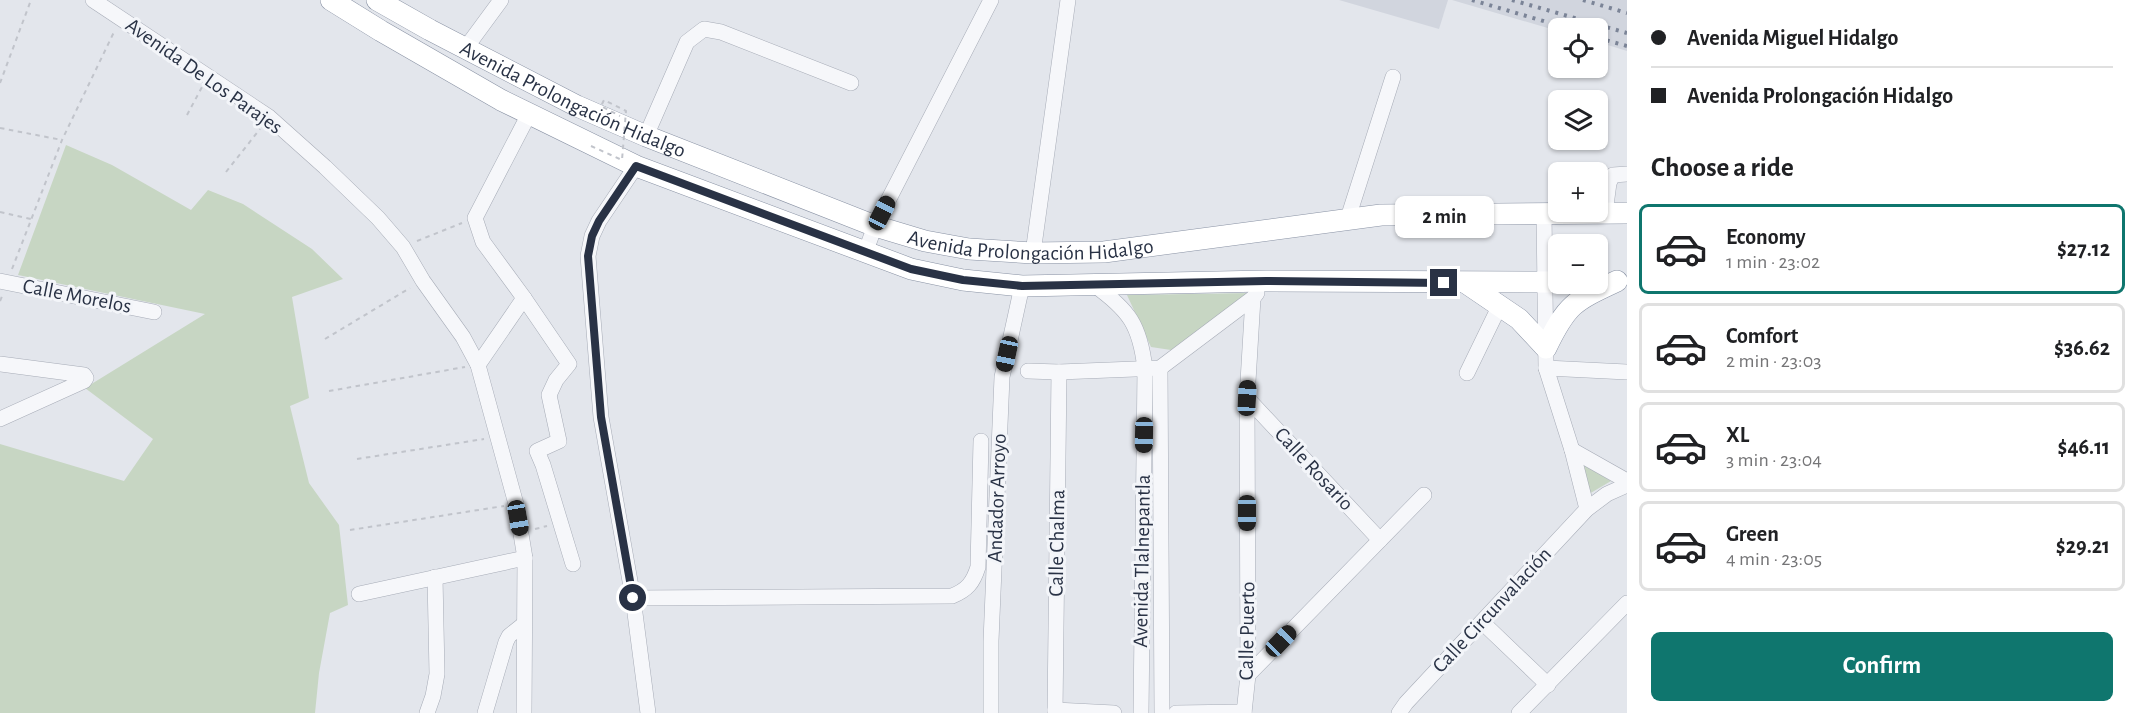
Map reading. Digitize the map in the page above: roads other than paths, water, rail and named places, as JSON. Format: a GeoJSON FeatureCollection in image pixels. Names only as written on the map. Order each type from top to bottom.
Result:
{"type":"FeatureCollection","features":[{"type":"Feature","properties":{"kind":"highway","name":"Avenida Prolongación Hidalgo"},"geometry":{"type":"LineString","coordinates":[[331,0],[381,31],[529,114],[636,166],[911,269],[963,280],[1022,286],[1094,285],[1260,290],[1548,282]]}},
{"type":"Feature","properties":{"kind":"highway","name":"Avenida Prolongación Hidalgo"},"geometry":{"type":"LineString","coordinates":[[386,5],[465,49],[577,106],[645,136],[875,226],[925,241],[969,249],[1033,253],[1104,252],[1381,214],[1548,213]]}},
{"type":"Feature","properties":{"kind":"highway"},"geometry":{"type":"LineString","coordinates":[[381,31],[386,5]]}},
{"type":"Feature","properties":{"kind":"highway"},"geometry":{"type":"LineString","coordinates":[[577,106],[590,122],[636,166],[686,153]]}},
{"type":"Feature","properties":{"kind":"highway","name":"Avenida Prolongación Hidalgo"},"geometry":{"type":"LineString","coordinates":[[1608,213],[1627,213]]}},
{"type":"Feature","properties":{"kind":"highway"},"geometry":{"type":"LineString","coordinates":[[1546,358],[1557,326],[1567,310],[1581,298],[1614,281]]}},
{"type":"Feature","properties":{"kind":"highway"},"geometry":{"type":"LineString","coordinates":[[1466,283],[1519,319],[1546,358]]}},
{"type":"Feature","properties":{"kind":"street","name":"Avenida De Los Parajes"},"geometry":{"type":"LineString","coordinates":[[93,0],[269,117],[333,174],[378,218],[403,247],[423,281],[462,337],[478,365],[499,437],[516,504],[525,558],[524,713]]}},
{"type":"Feature","properties":{"kind":"street"},"geometry":{"type":"LineString","coordinates":[[465,49],[501,0]]}},
{"type":"Feature","properties":{"kind":"street"},"geometry":{"type":"LineString","coordinates":[[865,253],[875,226],[991,0]]}},
{"type":"Feature","properties":{"kind":"street"},"geometry":{"type":"LineString","coordinates":[[1033,253],[1068,0]]}},
{"type":"Feature","properties":{"kind":"street"},"geometry":{"type":"LineString","coordinates":[[645,136],[687,42],[704,29],[721,32],[851,83]]}},
{"type":"Feature","properties":{"kind":"street"},"geometry":{"type":"LineString","coordinates":[[1348,218],[1394,77]]}},
{"type":"Feature","properties":{"kind":"street"},"geometry":{"type":"LineString","coordinates":[[529,114],[475,218],[483,242],[525,298],[569,364],[556,380],[549,395],[559,441],[537,451],[573,564]]}},
{"type":"Feature","properties":{"kind":"street"},"geometry":{"type":"LineString","coordinates":[[636,166],[599,221],[592,236],[588,256],[601,417],[633,598],[648,713]]}},
{"type":"Feature","properties":{"kind":"street"},"geometry":{"type":"LineString","coordinates":[[1608,190],[1613,175],[1627,174]]}},
{"type":"Feature","properties":{"kind":"street"},"geometry":{"type":"LineString","coordinates":[[1544,213],[1548,252]]}},
{"type":"Feature","properties":{"kind":"street","name":"Calle Morelos"},"geometry":{"type":"LineString","coordinates":[[3,282],[154,312]]}},
{"type":"Feature","properties":{"kind":"street","name":"Avenida Tlalnepantla"},"geometry":{"type":"LineString","coordinates":[[1094,285],[1114,299],[1129,315],[1143,350],[1141,713]]}},
{"type":"Feature","properties":{"kind":"street","name":"Andador Arroyo"},"geometry":{"type":"LineString","coordinates":[[991,713],[991,641],[1002,377],[1022,286]]}},
{"type":"Feature","properties":{"kind":"street"},"geometry":{"type":"LineString","coordinates":[[1028,371],[1160,368],[1260,290]]}},
{"type":"Feature","properties":{"kind":"street","name":"Calle Puerto"},"geometry":{"type":"LineString","coordinates":[[1245,712],[1248,675],[1247,398],[1260,290]]}},
{"type":"Feature","properties":{"kind":"street"},"geometry":{"type":"LineString","coordinates":[[1550,294],[1546,358],[1587,509]]}},
{"type":"Feature","properties":{"kind":"street"},"geometry":{"type":"LineString","coordinates":[[478,365],[525,298]]}},
{"type":"Feature","properties":{"kind":"street"},"geometry":{"type":"LineString","coordinates":[[1467,373],[1500,305]]}},
{"type":"Feature","properties":{"kind":"street"},"geometry":{"type":"LineString","coordinates":[[1546,358],[1627,372]]}},
{"type":"Feature","properties":{"kind":"street"},"geometry":{"type":"LineString","coordinates":[[0,364],[84,375],[86,378],[84,381],[0,419]]}},
{"type":"Feature","properties":{"kind":"street","name":"Avenida Tlalnepantla"},"geometry":{"type":"LineString","coordinates":[[1160,368],[1162,713]]}},
{"type":"Feature","properties":{"kind":"street","name":"Calle Chalma"},"geometry":{"type":"LineString","coordinates":[[1055,712],[1059,372]]}},
{"type":"Feature","properties":{"kind":"street","name":"Calle Rosario"},"geometry":{"type":"LineString","coordinates":[[1247,398],[1380,540]]}},
{"type":"Feature","properties":{"kind":"street"},"geometry":{"type":"LineString","coordinates":[[633,598],[952,596],[963,591],[974,581],[978,567],[981,441]]}},
{"type":"Feature","properties":{"kind":"street"},"geometry":{"type":"LineString","coordinates":[[1572,450],[1627,483]]}},
{"type":"Feature","properties":{"kind":"street","name":"Calle Circunvalación"},"geometry":{"type":"LineString","coordinates":[[1399,713],[1587,509],[1627,483]]}},
{"type":"Feature","properties":{"kind":"street"},"geometry":{"type":"LineString","coordinates":[[1248,675],[1424,495]]}},
{"type":"Feature","properties":{"kind":"street"},"geometry":{"type":"LineString","coordinates":[[359,594],[525,558]]}},
{"type":"Feature","properties":{"kind":"street"},"geometry":{"type":"LineString","coordinates":[[427,713],[436,686],[437,674],[435,578]]}},
{"type":"Feature","properties":{"kind":"street"},"geometry":{"type":"LineString","coordinates":[[1519,713],[1627,603]]}},
{"type":"Feature","properties":{"kind":"street"},"geometry":{"type":"LineString","coordinates":[[1482,622],[1548,685]]}},
{"type":"Feature","properties":{"kind":"street"},"geometry":{"type":"LineString","coordinates":[[485,713],[506,642],[509,636],[524,624]]}},
{"type":"Feature","properties":{"kind":"street"},"geometry":{"type":"LineString","coordinates":[[1055,712],[1114,713]]}},
{"type":"Feature","properties":{"kind":"street"},"geometry":{"type":"LineString","coordinates":[[1176,713],[1245,712]]}},
{"type":"Feature","properties":{"kind":"railway"},"geometry":{"type":"LineString","coordinates":[[1472,0],[1548,22]]}},
{"type":"Feature","properties":{"kind":"railway"},"geometry":{"type":"LineString","coordinates":[[1512,0],[1627,33]]}},
{"type":"Feature","properties":{"kind":"railway"},"geometry":{"type":"LineString","coordinates":[[1583,0],[1627,13]]}},
{"type":"Feature","properties":{"kind":"railway"},"geometry":{"type":"LineString","coordinates":[[1608,41],[1627,46]]}}]}
